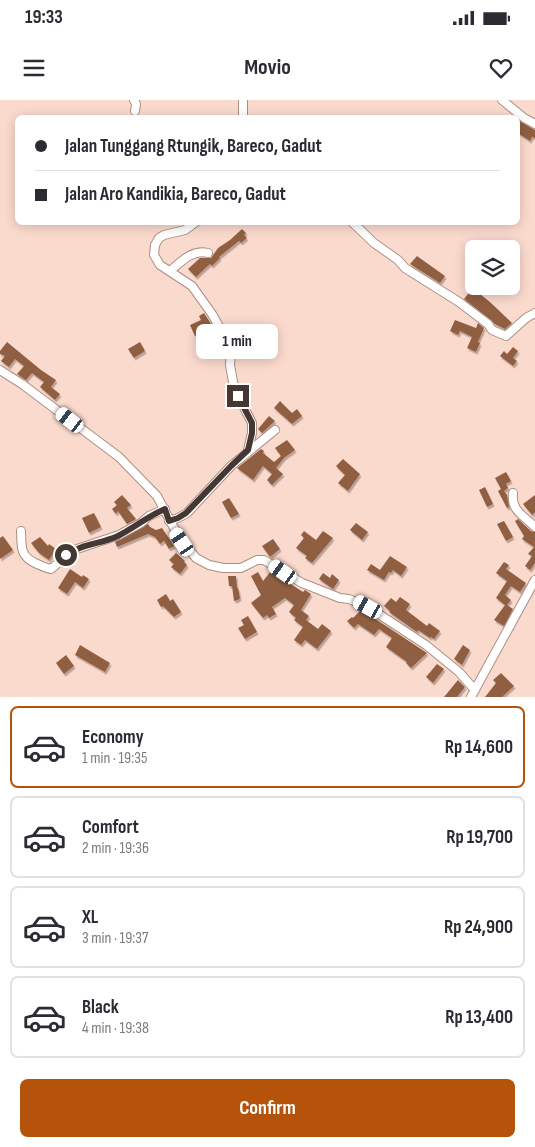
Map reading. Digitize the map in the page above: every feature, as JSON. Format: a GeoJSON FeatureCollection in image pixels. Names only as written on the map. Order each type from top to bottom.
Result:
{"type":"FeatureCollection","features":[{"type":"Feature","properties":{"kind":"street"},"geometry":{"type":"LineString","coordinates":[[134,100],[136,104],[135,111]]}},
{"type":"Feature","properties":{"kind":"street"},"geometry":{"type":"LineString","coordinates":[[243,115],[244,100]]}},
{"type":"Feature","properties":{"kind":"street"},"geometry":{"type":"LineString","coordinates":[[502,100],[524,118],[535,124]]}},
{"type":"Feature","properties":{"kind":"street"},"geometry":{"type":"LineString","coordinates":[[192,225],[185,230],[164,235],[157,240],[154,250],[156,259],[160,265],[183,279],[198,294],[212,314],[231,348],[230,365],[233,382],[252,423],[248,450]]}},
{"type":"Feature","properties":{"kind":"street"},"geometry":{"type":"LineString","coordinates":[[355,225],[405,268],[459,302],[498,334],[506,336],[526,318],[535,313]]}},
{"type":"Feature","properties":{"kind":"street"},"geometry":{"type":"LineString","coordinates":[[170,271],[187,257],[199,252],[208,253]]}},
{"type":"Feature","properties":{"kind":"street"},"geometry":{"type":"LineString","coordinates":[[0,370],[22,384],[82,431],[113,452],[157,496],[165,509],[169,521],[196,558],[216,567],[241,568],[257,560],[264,560],[302,583],[364,605],[412,634],[426,645],[459,672],[473,693],[535,580]]}},
{"type":"Feature","properties":{"kind":"street"},"geometry":{"type":"LineString","coordinates":[[169,521],[186,513],[248,450],[275,430]]}},
{"type":"Feature","properties":{"kind":"street"},"geometry":{"type":"LineString","coordinates":[[513,493],[512,502],[516,510],[535,527]]}},
{"type":"Feature","properties":{"kind":"street"},"geometry":{"type":"LineString","coordinates":[[20,531],[24,556],[47,569],[54,568],[70,552],[120,535],[142,523],[149,516],[165,509]]}},
{"type":"Feature","properties":{"kind":"building"},"geometry":{"type":"Polygon","coordinates":[[[520,121],[535,130],[535,138],[532,137],[530,141],[520,134],[520,121]]]}},
{"type":"Feature","properties":{"kind":"building"},"geometry":{"type":"Polygon","coordinates":[[[242,229],[246,233],[244,235],[247,238],[241,243],[239,241],[219,257],[212,266],[210,264],[196,277],[188,269],[200,258],[211,258],[218,248],[242,229]]]}},
{"type":"Feature","properties":{"kind":"building"},"geometry":{"type":"Polygon","coordinates":[[[417,256],[445,276],[440,283],[410,264],[417,256]]]}},
{"type":"Feature","properties":{"kind":"building"},"geometry":{"type":"Polygon","coordinates":[[[467,295],[481,295],[512,323],[505,329],[495,324],[464,299],[467,295]]]}},
{"type":"Feature","properties":{"kind":"building"},"geometry":{"type":"Polygon","coordinates":[[[204,313],[215,330],[208,334],[206,331],[195,336],[190,325],[201,320],[199,316],[204,313]]]}},
{"type":"Feature","properties":{"kind":"building"},"geometry":{"type":"Polygon","coordinates":[[[455,320],[476,328],[478,323],[484,328],[476,352],[467,348],[472,337],[460,331],[458,335],[450,331],[455,320]]]}},
{"type":"Feature","properties":{"kind":"building"},"geometry":{"type":"Polygon","coordinates":[[[218,340],[223,346],[204,355],[201,348],[218,340]]]}},
{"type":"Feature","properties":{"kind":"building"},"geometry":{"type":"Polygon","coordinates":[[[7,342],[56,380],[51,387],[60,394],[55,400],[40,387],[44,382],[32,373],[26,380],[17,374],[24,366],[15,359],[9,367],[1,361],[5,356],[0,354],[0,351],[7,342]]]}},
{"type":"Feature","properties":{"kind":"building"},"geometry":{"type":"Polygon","coordinates":[[[140,342],[145,351],[134,358],[128,349],[140,342]]]}},
{"type":"Feature","properties":{"kind":"building"},"geometry":{"type":"Polygon","coordinates":[[[513,347],[518,351],[513,358],[517,361],[513,366],[500,356],[504,351],[507,354],[513,347]]]}},
{"type":"Feature","properties":{"kind":"building"},"geometry":{"type":"Polygon","coordinates":[[[280,401],[292,413],[297,409],[302,416],[292,424],[274,408],[280,401]]]}},
{"type":"Feature","properties":{"kind":"building"},"geometry":{"type":"Polygon","coordinates":[[[269,416],[275,421],[262,433],[258,429],[269,416]]]}},
{"type":"Feature","properties":{"kind":"building"},"geometry":{"type":"Polygon","coordinates":[[[287,440],[295,450],[284,458],[276,468],[283,474],[272,485],[267,480],[272,474],[263,466],[253,480],[237,468],[261,449],[274,462],[281,456],[275,448],[287,440]]]}},
{"type":"Feature","properties":{"kind":"building"},"geometry":{"type":"Polygon","coordinates":[[[343,459],[360,474],[348,491],[338,483],[345,475],[336,466],[343,459]]]}},
{"type":"Feature","properties":{"kind":"building"},"geometry":{"type":"Polygon","coordinates":[[[506,472],[511,481],[506,484],[508,488],[504,491],[507,495],[509,507],[507,508],[498,491],[501,489],[495,478],[506,472]]]}},
{"type":"Feature","properties":{"kind":"building"},"geometry":{"type":"Polygon","coordinates":[[[485,487],[493,504],[487,507],[479,490],[485,487]]]}},
{"type":"Feature","properties":{"kind":"building"},"geometry":{"type":"Polygon","coordinates":[[[122,495],[131,505],[127,508],[136,519],[127,524],[118,511],[116,514],[112,509],[117,505],[114,502],[122,495]]]}},
{"type":"Feature","properties":{"kind":"building"},"geometry":{"type":"Polygon","coordinates":[[[535,495],[535,512],[532,515],[523,504],[535,495]]]}},
{"type":"Feature","properties":{"kind":"building"},"geometry":{"type":"Polygon","coordinates":[[[229,498],[239,514],[231,518],[222,502],[229,498]]]}},
{"type":"Feature","properties":{"kind":"building"},"geometry":{"type":"Polygon","coordinates":[[[94,513],[101,527],[89,533],[82,518],[94,513]]]}},
{"type":"Feature","properties":{"kind":"building"},"geometry":{"type":"Polygon","coordinates":[[[518,519],[531,531],[535,532],[535,563],[530,570],[525,566],[532,556],[528,554],[534,547],[522,539],[524,536],[515,521],[518,519]]]}},
{"type":"Feature","properties":{"kind":"building"},"geometry":{"type":"Polygon","coordinates":[[[504,521],[513,537],[506,541],[497,524],[504,521]]]}},
{"type":"Feature","properties":{"kind":"building"},"geometry":{"type":"Polygon","coordinates":[[[356,523],[368,532],[362,540],[350,530],[356,523]]]}},
{"type":"Feature","properties":{"kind":"building"},"geometry":{"type":"Polygon","coordinates":[[[148,524],[156,530],[162,528],[174,546],[169,549],[164,541],[160,544],[155,537],[148,534],[117,547],[115,542],[148,524]]]}},
{"type":"Feature","properties":{"kind":"building"},"geometry":{"type":"Polygon","coordinates":[[[304,531],[316,540],[323,531],[333,538],[312,563],[305,558],[307,556],[296,548],[304,538],[301,535],[304,531]]]}},
{"type":"Feature","properties":{"kind":"building"},"geometry":{"type":"Polygon","coordinates":[[[3,536],[13,550],[0,559],[0,538],[3,536]]]}},
{"type":"Feature","properties":{"kind":"building"},"geometry":{"type":"Polygon","coordinates":[[[40,537],[48,546],[49,544],[56,549],[49,560],[39,553],[31,543],[40,537]]]}},
{"type":"Feature","properties":{"kind":"building"},"geometry":{"type":"Polygon","coordinates":[[[273,539],[280,549],[270,557],[262,546],[273,539]]]}},
{"type":"Feature","properties":{"kind":"building"},"geometry":{"type":"Polygon","coordinates":[[[176,553],[187,565],[180,574],[171,567],[174,564],[169,560],[176,553]]]}},
{"type":"Feature","properties":{"kind":"building"},"geometry":{"type":"Polygon","coordinates":[[[390,556],[407,567],[401,576],[393,570],[391,573],[389,572],[384,580],[367,570],[371,564],[380,570],[390,556]]]}},
{"type":"Feature","properties":{"kind":"building"},"geometry":{"type":"Polygon","coordinates":[[[504,562],[509,565],[506,569],[526,583],[520,592],[511,586],[505,595],[511,600],[507,605],[513,609],[504,626],[494,620],[505,605],[496,598],[507,581],[496,573],[504,562]]]}},
{"type":"Feature","properties":{"kind":"building"},"geometry":{"type":"Polygon","coordinates":[[[70,569],[89,579],[83,588],[75,582],[67,594],[58,588],[70,569]]]}},
{"type":"Feature","properties":{"kind":"building"},"geometry":{"type":"Polygon","coordinates":[[[271,571],[303,592],[305,590],[311,594],[301,610],[309,616],[306,620],[318,629],[322,624],[331,631],[317,649],[305,640],[301,645],[294,640],[303,627],[294,620],[296,618],[289,612],[294,605],[285,598],[272,607],[276,614],[269,618],[267,615],[263,618],[251,603],[261,595],[251,576],[258,572],[263,581],[271,571]]]}},
{"type":"Feature","properties":{"kind":"building"},"geometry":{"type":"Polygon","coordinates":[[[323,573],[330,578],[332,574],[339,580],[333,589],[319,579],[323,573]]]}},
{"type":"Feature","properties":{"kind":"building"},"geometry":{"type":"Polygon","coordinates":[[[228,576],[236,576],[240,598],[238,600],[234,601],[232,586],[229,586],[228,576]]]}},
{"type":"Feature","properties":{"kind":"building"},"geometry":{"type":"Polygon","coordinates":[[[166,594],[170,601],[173,599],[181,612],[174,617],[163,606],[161,607],[157,600],[166,594]]]}},
{"type":"Feature","properties":{"kind":"building"},"geometry":{"type":"Polygon","coordinates":[[[400,597],[410,604],[406,610],[427,626],[429,623],[440,631],[434,639],[418,630],[417,632],[389,612],[384,606],[391,598],[396,602],[400,597]]]}},
{"type":"Feature","properties":{"kind":"building"},"geometry":{"type":"Polygon","coordinates":[[[361,610],[427,653],[411,668],[407,662],[386,647],[392,638],[379,629],[374,635],[358,624],[354,628],[347,621],[361,610]]]}},
{"type":"Feature","properties":{"kind":"building"},"geometry":{"type":"Polygon","coordinates":[[[248,616],[257,632],[245,639],[238,628],[244,625],[241,620],[248,616]]]}},
{"type":"Feature","properties":{"kind":"building"},"geometry":{"type":"Polygon","coordinates":[[[80,645],[110,663],[105,672],[75,655],[80,645]]]}},
{"type":"Feature","properties":{"kind":"building"},"geometry":{"type":"Polygon","coordinates":[[[463,645],[470,650],[462,665],[454,659],[463,645]]]}},
{"type":"Feature","properties":{"kind":"building"},"geometry":{"type":"Polygon","coordinates":[[[66,655],[74,666],[64,674],[56,663],[66,655]]]}},
{"type":"Feature","properties":{"kind":"building"},"geometry":{"type":"Polygon","coordinates":[[[437,664],[444,669],[433,683],[426,677],[437,664]]]}},
{"type":"Feature","properties":{"kind":"building"},"geometry":{"type":"Polygon","coordinates":[[[501,673],[514,686],[502,697],[485,697],[496,683],[493,680],[501,673]]]}},
{"type":"Feature","properties":{"kind":"building"},"geometry":{"type":"Polygon","coordinates":[[[458,680],[465,687],[457,697],[444,697],[458,680]]]}},
{"type":"Feature","properties":{"kind":"route"},"geometry":{"type":"LineString","coordinates":[[66,555],[78,548],[120,535],[142,523],[149,516],[165,509],[169,521],[186,513],[248,450],[252,423],[238,396]]}}]}
